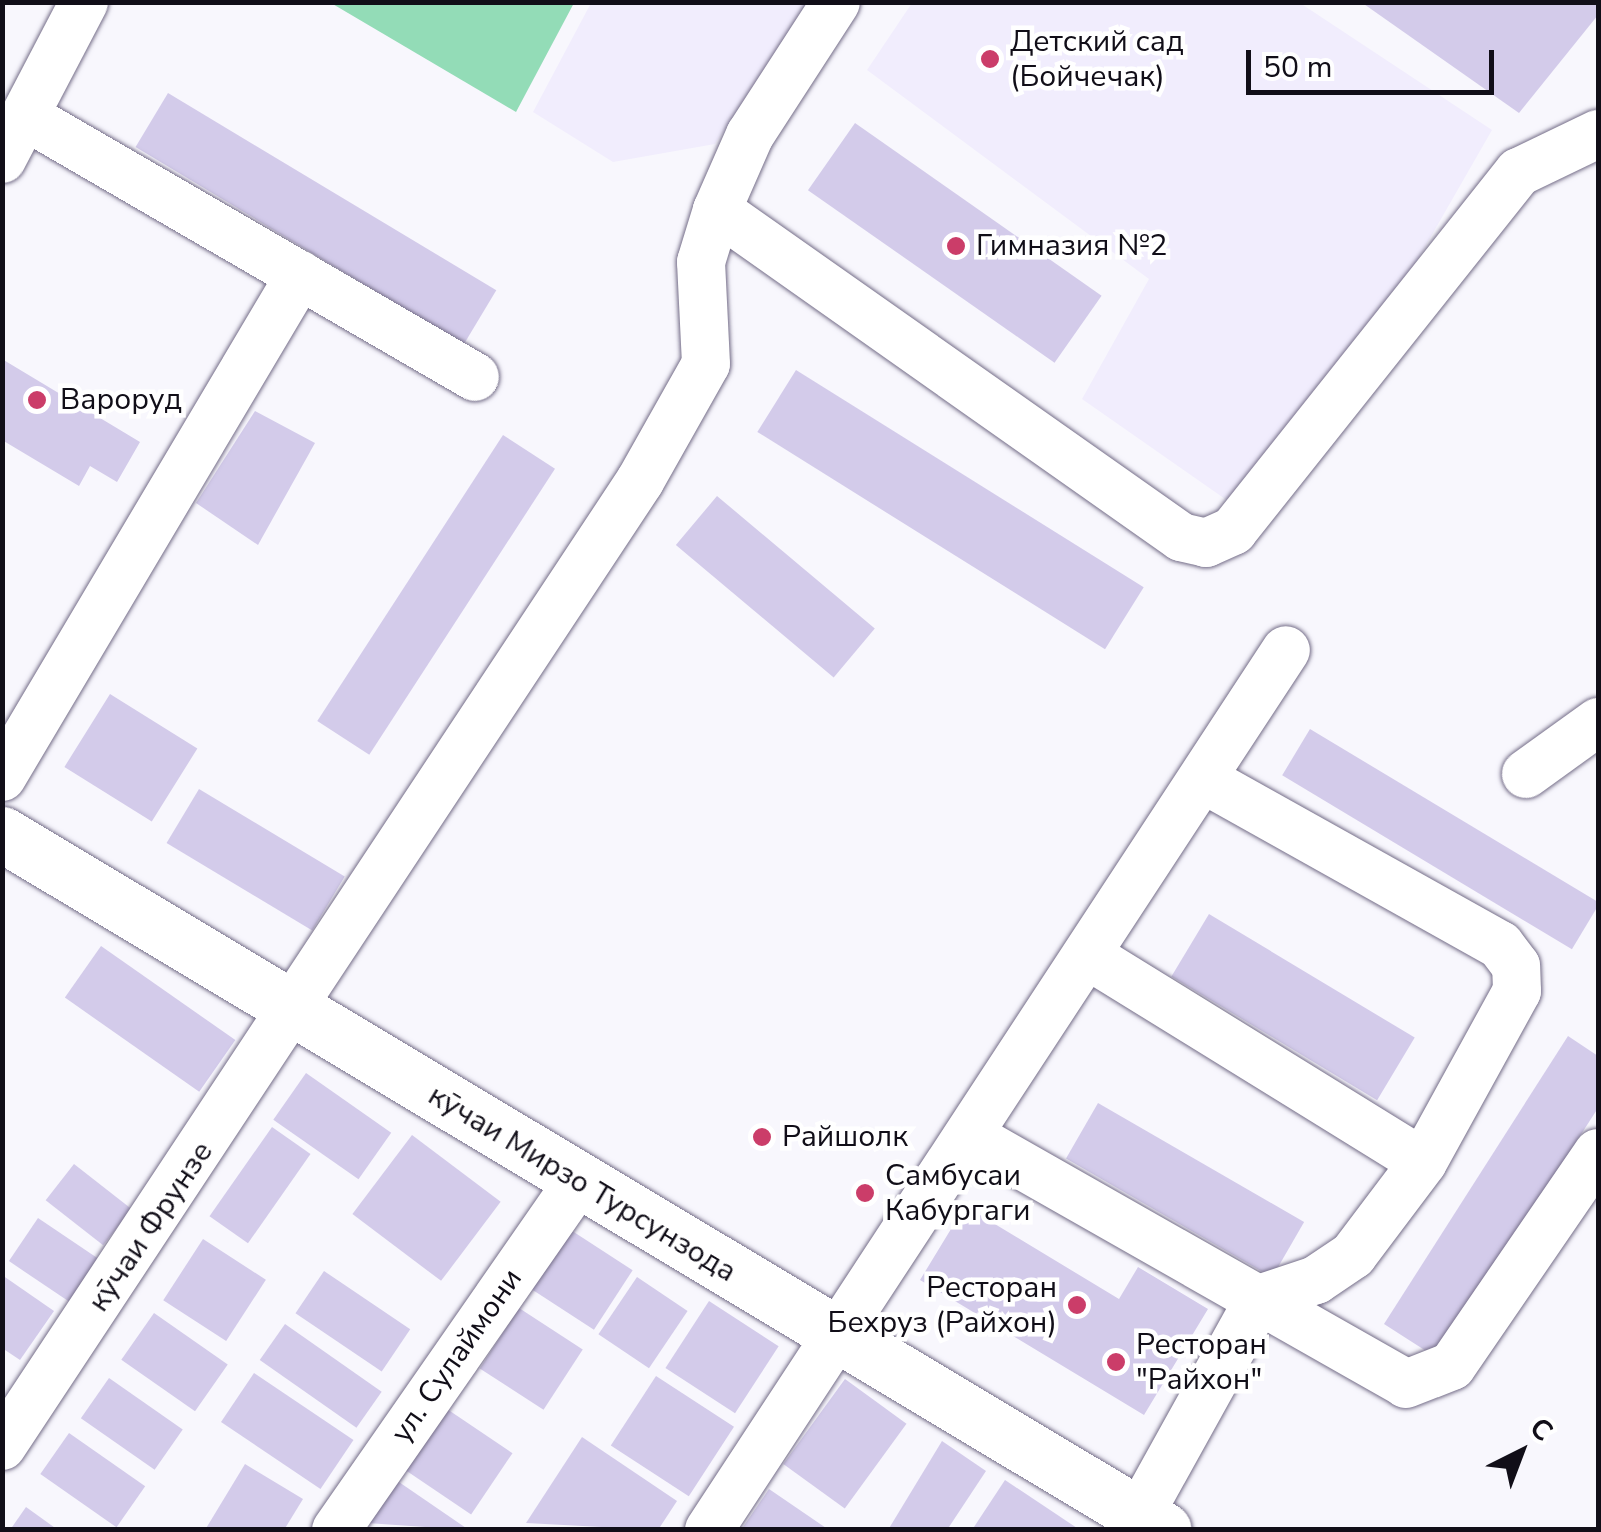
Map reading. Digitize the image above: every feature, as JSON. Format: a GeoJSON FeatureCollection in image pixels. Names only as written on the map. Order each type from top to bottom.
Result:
{"type":"FeatureCollection","features":[{"type":"Feature","properties":{"kind":"main road","name":"кӯчаи Мирзо Турсунзода"},"geometry":{"type":"LineString","coordinates":[[2,834],[300,1008],[577,1183],[1145,1525]]}},
{"type":"Feature","properties":{"kind":"street"},"geometry":{"type":"LineString","coordinates":[[2,158],[84,2]]}},
{"type":"Feature","properties":{"kind":"street","name":"кӯчаи Фрунзе"},"geometry":{"type":"LineString","coordinates":[[2,1446],[300,1008],[706,364],[701,262],[717,210],[750,134],[836,2]]}},
{"type":"Feature","properties":{"kind":"street"},"geometry":{"type":"LineString","coordinates":[[25,116],[474,377]]}},
{"type":"Feature","properties":{"kind":"street"},"geometry":{"type":"LineString","coordinates":[[717,210],[1182,537],[1206,543],[1233,531],[1520,172],[1598,134]]}},
{"type":"Feature","properties":{"kind":"street"},"geometry":{"type":"LineString","coordinates":[[2,777],[300,275]]}},
{"type":"Feature","properties":{"kind":"street"},"geometry":{"type":"LineString","coordinates":[[710,1530],[841,1341],[1286,650]]}},
{"type":"Feature","properties":{"kind":"street"},"geometry":{"type":"LineString","coordinates":[[1526,774],[1598,722]]}},
{"type":"Feature","properties":{"kind":"street"},"geometry":{"type":"LineString","coordinates":[[1145,1525],[1259,1299],[1316,1280],[1353,1255],[1423,1162],[1518,990],[1516,966],[1500,945],[1202,779]]}},
{"type":"Feature","properties":{"kind":"street"},"geometry":{"type":"LineString","coordinates":[[1089,956],[1423,1162]]}},
{"type":"Feature","properties":{"kind":"street"},"geometry":{"type":"LineString","coordinates":[[972,1137],[1406,1384],[1432,1380],[1471,1342],[1598,1153]]}},
{"type":"Feature","properties":{"kind":"street","name":"ул. Сулаймони"},"geometry":{"type":"LineString","coordinates":[[336,1530],[577,1183]]}},
{"type":"Feature","properties":{"kind":"shaded area"},"geometry":{"type":"Polygon","coordinates":[[[591,3],[810,3],[715,144],[613,162],[533,112],[591,3]]]}},
{"type":"Feature","properties":{"kind":"shaded area"},"geometry":{"type":"Polygon","coordinates":[[[912,3],[1300,3],[1492,130],[1355,369],[1228,501],[1082,399],[1149,279],[867,70],[912,3]]]}},
{"type":"Feature","properties":{"kind":"green space"},"geometry":{"type":"Polygon","coordinates":[[[331,3],[574,3],[516,112],[331,3]]]}},
{"type":"Feature","properties":{"kind":"building"},"geometry":{"type":"Polygon","coordinates":[[[1361,2],[1598,2],[1598,15],[1519,113],[1361,2]]]}},
{"type":"Feature","properties":{"kind":"building"},"geometry":{"type":"Polygon","coordinates":[[[168,93],[496,290],[464,344],[136,147],[168,93]]]}},
{"type":"Feature","properties":{"kind":"building","name":"Гимназия №2"},"geometry":{"type":"Polygon","coordinates":[[[855,123],[1102,296],[1055,363],[808,190],[855,123]]]}},
{"type":"Feature","properties":{"kind":"building","name":"Вароруд"},"geometry":{"type":"Polygon","coordinates":[[[2,359],[140,442],[117,482],[90,466],[79,486],[2,440],[2,359]]]}},
{"type":"Feature","properties":{"kind":"building"},"geometry":{"type":"Polygon","coordinates":[[[796,370],[1144,587],[1105,649],[757,432],[796,370]]]}},
{"type":"Feature","properties":{"kind":"building"},"geometry":{"type":"Polygon","coordinates":[[[255,411],[315,443],[258,545],[196,503],[255,411]]]}},
{"type":"Feature","properties":{"kind":"building"},"geometry":{"type":"Polygon","coordinates":[[[503,435],[555,469],[369,755],[317,721],[503,435]]]}},
{"type":"Feature","properties":{"kind":"building"},"geometry":{"type":"Polygon","coordinates":[[[717,496],[875,628],[834,677],[676,545],[717,496]]]}},
{"type":"Feature","properties":{"kind":"building"},"geometry":{"type":"Polygon","coordinates":[[[110,694],[197,749],[152,822],[64,767],[110,694]]]}},
{"type":"Feature","properties":{"kind":"building"},"geometry":{"type":"Polygon","coordinates":[[[1310,729],[1598,902],[1572,949],[1282,775],[1310,729]]]}},
{"type":"Feature","properties":{"kind":"building"},"geometry":{"type":"Polygon","coordinates":[[[199,789],[345,877],[312,931],[167,843],[199,789]]]}},
{"type":"Feature","properties":{"kind":"building"},"geometry":{"type":"Polygon","coordinates":[[[1209,914],[1415,1038],[1377,1100],[1171,977],[1209,914]]]}},
{"type":"Feature","properties":{"kind":"building"},"geometry":{"type":"Polygon","coordinates":[[[101,946],[235,1040],[199,1092],[65,998],[101,946]]]}},
{"type":"Feature","properties":{"kind":"building"},"geometry":{"type":"Polygon","coordinates":[[[1568,1036],[1598,1056],[1598,1108],[1437,1358],[1384,1324],[1568,1036]]]}},
{"type":"Feature","properties":{"kind":"building"},"geometry":{"type":"Polygon","coordinates":[[[306,1073],[391,1133],[358,1179],[273,1120],[306,1073]]]}},
{"type":"Feature","properties":{"kind":"building"},"geometry":{"type":"Polygon","coordinates":[[[1098,1103],[1304,1222],[1272,1277],[1066,1158],[1098,1103]]]}},
{"type":"Feature","properties":{"kind":"building"},"geometry":{"type":"Polygon","coordinates":[[[272,1127],[311,1154],[248,1243],[209,1216],[272,1127]]]}},
{"type":"Feature","properties":{"kind":"building"},"geometry":{"type":"Polygon","coordinates":[[[412,1135],[501,1202],[441,1281],[352,1214],[412,1135]]]}},
{"type":"Feature","properties":{"kind":"building"},"geometry":{"type":"Polygon","coordinates":[[[74,1164],[132,1209],[103,1245],[46,1200],[74,1164]]]}},
{"type":"Feature","properties":{"kind":"building","name":"Ресторан \"Райхон\""},"geometry":{"type":"Polygon","coordinates":[[[965,1206],[1119,1299],[1138,1267],[1208,1309],[1144,1415],[920,1280],[965,1206]]]}},
{"type":"Feature","properties":{"kind":"building"},"geometry":{"type":"Polygon","coordinates":[[[38,1218],[101,1260],[72,1304],[9,1261],[38,1218]]]}},
{"type":"Feature","properties":{"kind":"building"},"geometry":{"type":"Polygon","coordinates":[[[563,1225],[633,1270],[594,1330],[524,1285],[563,1225]]]}},
{"type":"Feature","properties":{"kind":"building"},"geometry":{"type":"Polygon","coordinates":[[[203,1239],[266,1280],[226,1341],[163,1300],[203,1239]]]}},
{"type":"Feature","properties":{"kind":"building"},"geometry":{"type":"Polygon","coordinates":[[[324,1271],[410,1329],[382,1371],[295,1313],[324,1271]]]}},
{"type":"Feature","properties":{"kind":"building"},"geometry":{"type":"Polygon","coordinates":[[[2,1275],[54,1311],[20,1360],[2,1348],[2,1275]]]}},
{"type":"Feature","properties":{"kind":"building"},"geometry":{"type":"Polygon","coordinates":[[[637,1277],[688,1311],[649,1368],[598,1334],[637,1277]]]}},
{"type":"Feature","properties":{"kind":"building"},"geometry":{"type":"Polygon","coordinates":[[[709,1301],[779,1346],[735,1413],[665,1368],[709,1301]]]}},
{"type":"Feature","properties":{"kind":"building"},"geometry":{"type":"Polygon","coordinates":[[[519,1308],[583,1349],[544,1410],[480,1368],[519,1308]]]}},
{"type":"Feature","properties":{"kind":"building"},"geometry":{"type":"Polygon","coordinates":[[[154,1313],[228,1365],[195,1411],[121,1360],[154,1313]]]}},
{"type":"Feature","properties":{"kind":"building"},"geometry":{"type":"Polygon","coordinates":[[[285,1324],[382,1392],[356,1428],[260,1360],[285,1324]]]}},
{"type":"Feature","properties":{"kind":"building"},"geometry":{"type":"Polygon","coordinates":[[[254,1373],[353,1440],[320,1489],[221,1422],[254,1373]]]}},
{"type":"Feature","properties":{"kind":"building"},"geometry":{"type":"Polygon","coordinates":[[[656,1376],[734,1427],[689,1496],[611,1446],[656,1376]]]}},
{"type":"Feature","properties":{"kind":"building"},"geometry":{"type":"Polygon","coordinates":[[[109,1378],[183,1430],[155,1470],[81,1418],[109,1378]]]}},
{"type":"Feature","properties":{"kind":"building"},"geometry":{"type":"Polygon","coordinates":[[[845,1379],[906,1424],[845,1509],[783,1464],[845,1379]]]}},
{"type":"Feature","properties":{"kind":"building"},"geometry":{"type":"Polygon","coordinates":[[[447,1409],[512,1453],[471,1515],[406,1470],[447,1409]]]}},
{"type":"Feature","properties":{"kind":"building"},"geometry":{"type":"Polygon","coordinates":[[[69,1433],[145,1486],[117,1527],[40,1474],[69,1433]]]}},
{"type":"Feature","properties":{"kind":"building"},"geometry":{"type":"Polygon","coordinates":[[[582,1437],[677,1501],[658,1530],[526,1523],[582,1437]]]}},
{"type":"Feature","properties":{"kind":"building"},"geometry":{"type":"Polygon","coordinates":[[[942,1441],[986,1471],[947,1530],[888,1530],[942,1441]]]}},
{"type":"Feature","properties":{"kind":"building"},"geometry":{"type":"Polygon","coordinates":[[[245,1464],[303,1499],[284,1530],[205,1530],[245,1464]]]}},
{"type":"Feature","properties":{"kind":"building"},"geometry":{"type":"Polygon","coordinates":[[[396,1480],[469,1530],[367,1523],[396,1480]]]}},
{"type":"Feature","properties":{"kind":"building"},"geometry":{"type":"Polygon","coordinates":[[[1005,1480],[1080,1530],[972,1530],[1005,1480]]]}},
{"type":"Feature","properties":{"kind":"building"},"geometry":{"type":"Polygon","coordinates":[[[769,1489],[829,1530],[741,1530],[769,1489]]]}},
{"type":"Feature","properties":{"kind":"building"},"geometry":{"type":"Polygon","coordinates":[[[26,1507],[58,1530],[10,1530],[26,1507]]]}},
{"type":"Feature","properties":{"kind":"place","name":"Детский сад (Бойчечак)"},"geometry":{"type":"Point","coordinates":[990,59]}},
{"type":"Feature","properties":{"kind":"place","name":"Гимназия №2"},"geometry":{"type":"Point","coordinates":[956,246]}},
{"type":"Feature","properties":{"kind":"place","name":"Вароруд"},"geometry":{"type":"Point","coordinates":[37,400]}},
{"type":"Feature","properties":{"kind":"place","name":"Райшолк"},"geometry":{"type":"Point","coordinates":[762,1137]}},
{"type":"Feature","properties":{"kind":"place","name":"Самбусаи Кабургаги"},"geometry":{"type":"Point","coordinates":[865,1193]}},
{"type":"Feature","properties":{"kind":"place","name":"Ресторан Бехруз (Райхон)"},"geometry":{"type":"Point","coordinates":[1077,1305]}},
{"type":"Feature","properties":{"kind":"place","name":"Ресторан \"Райхон\""},"geometry":{"type":"Point","coordinates":[1116,1362]}}]}
